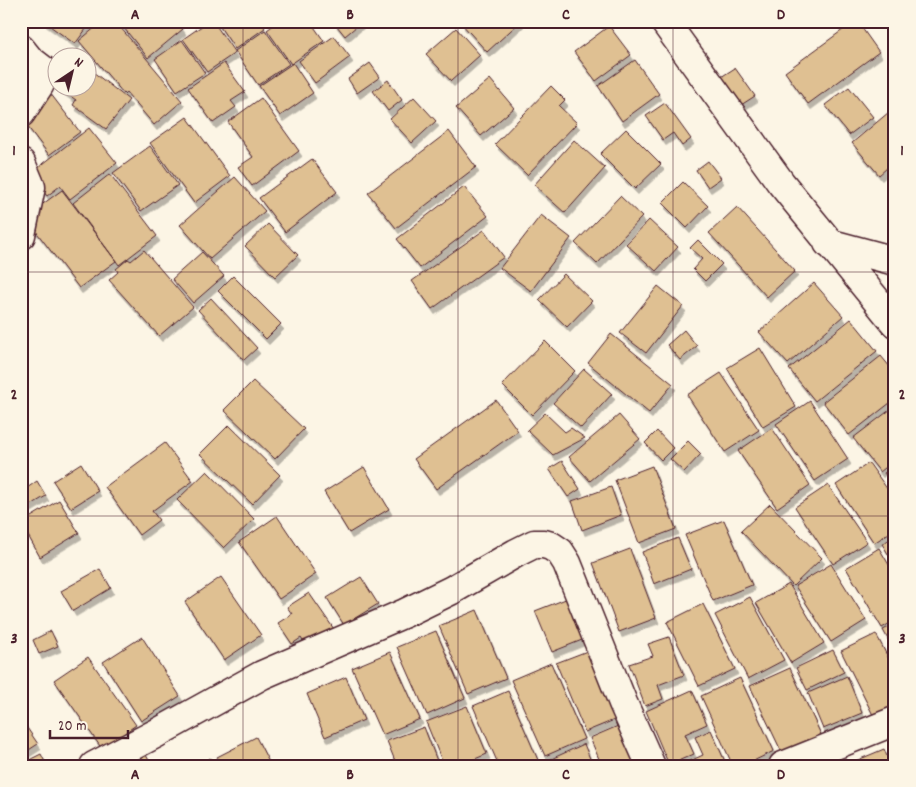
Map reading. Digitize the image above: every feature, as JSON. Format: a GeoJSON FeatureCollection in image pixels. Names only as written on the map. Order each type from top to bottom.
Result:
{"type":"FeatureCollection","features":[{"type":"Feature","properties":{"kind":"street"},"geometry":{"type":"LineString","coordinates":[[664,21],[781,183],[828,243],[895,322]]}},
{"type":"Feature","properties":{"kind":"street"},"geometry":{"type":"LineString","coordinates":[[21,49],[29,59],[42,69],[40,84],[21,112]]}},
{"type":"Feature","properties":{"kind":"street"},"geometry":{"type":"LineString","coordinates":[[21,164],[31,187],[21,235]]}},
{"type":"Feature","properties":{"kind":"street"},"geometry":{"type":"LineString","coordinates":[[828,243],[895,260]]}},
{"type":"Feature","properties":{"kind":"street"},"geometry":{"type":"LineString","coordinates":[[94,766],[262,676],[405,613],[452,590],[534,544],[544,544],[560,552],[567,563],[651,766]]}},
{"type":"Feature","properties":{"kind":"street"},"geometry":{"type":"LineString","coordinates":[[783,766],[895,722]]}},
{"type":"Feature","properties":{"kind":"building"},"geometry":{"type":"Polygon","coordinates":[[[43,21],[92,21],[75,44],[43,21]]]}},
{"type":"Feature","properties":{"kind":"building"},"geometry":{"type":"Polygon","coordinates":[[[103,21],[115,21],[182,101],[154,125],[98,63],[98,48],[85,48],[79,41],[103,21]]]}},
{"type":"Feature","properties":{"kind":"building"},"geometry":{"type":"Polygon","coordinates":[[[122,21],[177,21],[183,29],[148,58],[120,23],[122,21]]]}},
{"type":"Feature","properties":{"kind":"building"},"geometry":{"type":"Polygon","coordinates":[[[209,21],[213,21],[235,53],[207,72],[183,39],[209,21]]]}},
{"type":"Feature","properties":{"kind":"building"},"geometry":{"type":"Polygon","coordinates":[[[216,21],[260,21],[265,28],[235,49],[216,21]]]}},
{"type":"Feature","properties":{"kind":"building"},"geometry":{"type":"Polygon","coordinates":[[[279,21],[310,21],[324,41],[291,64],[267,30],[279,21]]]}},
{"type":"Feature","properties":{"kind":"building"},"geometry":{"type":"Polygon","coordinates":[[[333,21],[363,21],[345,36],[333,21]]]}},
{"type":"Feature","properties":{"kind":"building"},"geometry":{"type":"Polygon","coordinates":[[[464,21],[521,21],[487,52],[461,23],[464,21]]]}},
{"type":"Feature","properties":{"kind":"building"},"geometry":{"type":"Polygon","coordinates":[[[857,21],[879,52],[808,104],[785,72],[857,21]]]}},
{"type":"Feature","properties":{"kind":"building"},"geometry":{"type":"Polygon","coordinates":[[[882,21],[895,21],[895,32],[882,21]]]}},
{"type":"Feature","properties":{"kind":"building"},"geometry":{"type":"Polygon","coordinates":[[[609,26],[631,55],[596,81],[574,52],[609,26]]]}},
{"type":"Feature","properties":{"kind":"building"},"geometry":{"type":"Polygon","coordinates":[[[456,28],[480,55],[451,81],[426,54],[456,28]]]}},
{"type":"Feature","properties":{"kind":"building"},"geometry":{"type":"Polygon","coordinates":[[[265,30],[289,64],[258,85],[235,51],[265,30]]]}},
{"type":"Feature","properties":{"kind":"building"},"geometry":{"type":"Polygon","coordinates":[[[334,36],[350,57],[315,83],[299,61],[334,36]]]}},
{"type":"Feature","properties":{"kind":"building"},"geometry":{"type":"Polygon","coordinates":[[[182,40],[205,73],[177,91],[155,59],[182,40]]]}},
{"type":"Feature","properties":{"kind":"building"},"geometry":{"type":"Polygon","coordinates":[[[635,60],[659,94],[622,121],[598,86],[635,60]]]}},
{"type":"Feature","properties":{"kind":"building"},"geometry":{"type":"Polygon","coordinates":[[[224,63],[245,92],[231,101],[236,107],[213,123],[188,88],[224,63]]]}},
{"type":"Feature","properties":{"kind":"building"},"geometry":{"type":"Polygon","coordinates":[[[293,63],[313,93],[280,116],[259,86],[293,63]]]}},
{"type":"Feature","properties":{"kind":"building"},"geometry":{"type":"Polygon","coordinates":[[[370,63],[380,77],[357,93],[348,79],[370,63]]]}},
{"type":"Feature","properties":{"kind":"building"},"geometry":{"type":"Polygon","coordinates":[[[735,68],[755,96],[741,105],[721,77],[735,68]]]}},
{"type":"Feature","properties":{"kind":"building"},"geometry":{"type":"Polygon","coordinates":[[[98,76],[129,100],[106,129],[73,105],[76,100],[73,98],[98,98],[98,76]]]}},
{"type":"Feature","properties":{"kind":"building"},"geometry":{"type":"Polygon","coordinates":[[[490,79],[514,108],[481,136],[456,108],[490,79]]]}},
{"type":"Feature","properties":{"kind":"building"},"geometry":{"type":"Polygon","coordinates":[[[388,80],[402,100],[388,111],[373,91],[388,80]]]}},
{"type":"Feature","properties":{"kind":"building"},"geometry":{"type":"Polygon","coordinates":[[[551,86],[565,100],[559,106],[577,123],[527,175],[495,144],[551,86]]]}},
{"type":"Feature","properties":{"kind":"building"},"geometry":{"type":"Polygon","coordinates":[[[849,87],[873,117],[849,135],[825,105],[849,87]]]}},
{"type":"Feature","properties":{"kind":"building"},"geometry":{"type":"Polygon","coordinates":[[[48,95],[48,98],[54,98],[80,132],[49,155],[21,118],[48,95]]]}},
{"type":"Feature","properties":{"kind":"building"},"geometry":{"type":"Polygon","coordinates":[[[414,97],[436,121],[412,143],[390,119],[414,97]]]}},
{"type":"Feature","properties":{"kind":"building"},"geometry":{"type":"Polygon","coordinates":[[[261,98],[299,151],[252,186],[238,167],[253,157],[228,122],[261,98]]]}},
{"type":"Feature","properties":{"kind":"building"},"geometry":{"type":"Polygon","coordinates":[[[665,103],[691,139],[682,146],[673,133],[663,140],[646,116],[665,103]]]}},
{"type":"Feature","properties":{"kind":"building"},"geometry":{"type":"Polygon","coordinates":[[[895,107],[895,161],[879,175],[852,143],[895,107]]]}},
{"type":"Feature","properties":{"kind":"building"},"geometry":{"type":"Polygon","coordinates":[[[187,117],[230,176],[194,203],[150,143],[187,117]]]}},
{"type":"Feature","properties":{"kind":"building"},"geometry":{"type":"Polygon","coordinates":[[[89,128],[117,163],[70,199],[60,186],[47,196],[30,174],[89,128]]]}},
{"type":"Feature","properties":{"kind":"building"},"geometry":{"type":"Polygon","coordinates":[[[626,129],[661,164],[635,189],[600,154],[626,129]]]}},
{"type":"Feature","properties":{"kind":"building"},"geometry":{"type":"Polygon","coordinates":[[[449,131],[476,167],[396,228],[368,193],[449,131]]]}},
{"type":"Feature","properties":{"kind":"building"},"geometry":{"type":"Polygon","coordinates":[[[574,140],[605,168],[565,213],[534,185],[574,140]]]}},
{"type":"Feature","properties":{"kind":"building"},"geometry":{"type":"Polygon","coordinates":[[[150,146],[178,185],[141,211],[113,173],[150,146]]]}},
{"type":"Feature","properties":{"kind":"building"},"geometry":{"type":"Polygon","coordinates":[[[312,159],[337,192],[285,232],[259,198],[312,159]]]}},
{"type":"Feature","properties":{"kind":"building"},"geometry":{"type":"Polygon","coordinates":[[[708,161],[721,178],[708,187],[696,170],[708,161]]]}},
{"type":"Feature","properties":{"kind":"building"},"geometry":{"type":"Polygon","coordinates":[[[110,174],[157,236],[119,265],[73,203],[110,174]]]}},
{"type":"Feature","properties":{"kind":"building"},"geometry":{"type":"Polygon","coordinates":[[[235,177],[265,211],[210,259],[180,225],[235,177]]]}},
{"type":"Feature","properties":{"kind":"building"},"geometry":{"type":"Polygon","coordinates":[[[683,182],[708,206],[687,228],[662,203],[683,182]]]}},
{"type":"Feature","properties":{"kind":"building"},"geometry":{"type":"Polygon","coordinates":[[[464,187],[488,216],[420,268],[397,239],[464,187]]]}},
{"type":"Feature","properties":{"kind":"building"},"geometry":{"type":"Polygon","coordinates":[[[62,190],[116,261],[79,288],[25,217],[62,190]]]}},
{"type":"Feature","properties":{"kind":"building"},"geometry":{"type":"Polygon","coordinates":[[[620,196],[642,217],[597,264],[575,243],[620,196]]]}},
{"type":"Feature","properties":{"kind":"building"},"geometry":{"type":"Polygon","coordinates":[[[737,207],[795,271],[767,297],[709,233],[737,207]]]}},
{"type":"Feature","properties":{"kind":"building"},"geometry":{"type":"Polygon","coordinates":[[[541,215],[571,238],[531,291],[500,268],[541,215]]]}},
{"type":"Feature","properties":{"kind":"building"},"geometry":{"type":"Polygon","coordinates":[[[649,220],[678,247],[656,271],[626,244],[649,220]]]}},
{"type":"Feature","properties":{"kind":"building"},"geometry":{"type":"Polygon","coordinates":[[[268,224],[298,255],[275,277],[245,246],[268,224]]]}},
{"type":"Feature","properties":{"kind":"building"},"geometry":{"type":"Polygon","coordinates":[[[484,230],[504,257],[432,309],[412,281],[484,230]]]}},
{"type":"Feature","properties":{"kind":"building"},"geometry":{"type":"Polygon","coordinates":[[[698,240],[722,264],[705,281],[693,269],[702,259],[690,248],[698,240]]]}},
{"type":"Feature","properties":{"kind":"building"},"geometry":{"type":"Polygon","coordinates":[[[144,250],[193,307],[159,336],[109,280],[118,272],[116,269],[128,259],[131,261],[144,250]]]}},
{"type":"Feature","properties":{"kind":"building"},"geometry":{"type":"Polygon","coordinates":[[[202,252],[224,276],[193,303],[172,279],[202,252]]]}},
{"type":"Feature","properties":{"kind":"building"},"geometry":{"type":"Polygon","coordinates":[[[564,274],[592,301],[567,327],[539,300],[564,274]]]}},
{"type":"Feature","properties":{"kind":"building"},"geometry":{"type":"Polygon","coordinates":[[[233,276],[281,324],[266,339],[218,291],[233,276]]]}},
{"type":"Feature","properties":{"kind":"building"},"geometry":{"type":"Polygon","coordinates":[[[814,283],[843,316],[788,364],[759,332],[814,283]]]}},
{"type":"Feature","properties":{"kind":"building"},"geometry":{"type":"Polygon","coordinates":[[[658,286],[683,306],[646,353],[620,333],[658,286]]]}},
{"type":"Feature","properties":{"kind":"building"},"geometry":{"type":"Polygon","coordinates":[[[211,298],[257,348],[244,360],[198,310],[211,298]]]}},
{"type":"Feature","properties":{"kind":"building"},"geometry":{"type":"Polygon","coordinates":[[[851,319],[877,351],[815,401],[789,369],[851,319]]]}},
{"type":"Feature","properties":{"kind":"building"},"geometry":{"type":"Polygon","coordinates":[[[684,330],[697,346],[680,360],[667,345],[684,330]]]}},
{"type":"Feature","properties":{"kind":"building"},"geometry":{"type":"Polygon","coordinates":[[[611,334],[673,384],[649,413],[588,363],[611,334]]]}},
{"type":"Feature","properties":{"kind":"building"},"geometry":{"type":"Polygon","coordinates":[[[545,341],[575,371],[532,415],[502,385],[545,341]]]}},
{"type":"Feature","properties":{"kind":"building"},"geometry":{"type":"Polygon","coordinates":[[[760,348],[796,407],[763,427],[727,368],[760,348]]]}},
{"type":"Feature","properties":{"kind":"building"},"geometry":{"type":"Polygon","coordinates":[[[881,356],[895,373],[895,399],[849,435],[823,402],[881,356]]]}},
{"type":"Feature","properties":{"kind":"building"},"geometry":{"type":"Polygon","coordinates":[[[584,369],[612,394],[581,428],[553,403],[584,369]]]}},
{"type":"Feature","properties":{"kind":"building"},"geometry":{"type":"Polygon","coordinates":[[[721,373],[759,430],[725,452],[687,395],[721,373]]]}},
{"type":"Feature","properties":{"kind":"building"},"geometry":{"type":"Polygon","coordinates":[[[253,381],[304,429],[275,459],[224,410],[253,381]]]}},
{"type":"Feature","properties":{"kind":"building"},"geometry":{"type":"Polygon","coordinates":[[[496,400],[518,431],[436,489],[414,459],[496,400]]]}},
{"type":"Feature","properties":{"kind":"building"},"geometry":{"type":"Polygon","coordinates":[[[810,401],[848,459],[815,481],[776,424],[810,401]]]}},
{"type":"Feature","properties":{"kind":"building"},"geometry":{"type":"Polygon","coordinates":[[[895,406],[895,460],[880,472],[853,438],[895,406]]]}},
{"type":"Feature","properties":{"kind":"building"},"geometry":{"type":"Polygon","coordinates":[[[545,413],[565,432],[571,428],[585,438],[553,455],[527,430],[545,413]]]}},
{"type":"Feature","properties":{"kind":"building"},"geometry":{"type":"Polygon","coordinates":[[[619,415],[640,439],[590,481],[569,457],[619,415]]]}},
{"type":"Feature","properties":{"kind":"building"},"geometry":{"type":"Polygon","coordinates":[[[229,425],[280,475],[252,504],[200,454],[229,425]]]}},
{"type":"Feature","properties":{"kind":"building"},"geometry":{"type":"Polygon","coordinates":[[[772,428],[810,485],[777,508],[738,451],[772,428]]]}},
{"type":"Feature","properties":{"kind":"building"},"geometry":{"type":"Polygon","coordinates":[[[657,431],[673,448],[661,460],[645,443],[657,431]]]}},
{"type":"Feature","properties":{"kind":"building"},"geometry":{"type":"Polygon","coordinates":[[[688,441],[701,454],[684,472],[670,459],[688,441]]]}},
{"type":"Feature","properties":{"kind":"building"},"geometry":{"type":"Polygon","coordinates":[[[165,443],[193,481],[152,511],[159,520],[139,535],[105,487],[165,443]]]}},
{"type":"Feature","properties":{"kind":"building"},"geometry":{"type":"Polygon","coordinates":[[[562,461],[580,489],[568,497],[549,469],[562,461]]]}},
{"type":"Feature","properties":{"kind":"building"},"geometry":{"type":"Polygon","coordinates":[[[81,463],[98,491],[71,508],[53,481],[81,463]]]}},
{"type":"Feature","properties":{"kind":"building"},"geometry":{"type":"Polygon","coordinates":[[[869,463],[895,500],[895,529],[874,543],[836,485],[869,463]]]}},
{"type":"Feature","properties":{"kind":"building"},"geometry":{"type":"Polygon","coordinates":[[[895,465],[895,488],[884,473],[895,465]]]}},
{"type":"Feature","properties":{"kind":"building"},"geometry":{"type":"Polygon","coordinates":[[[652,466],[676,529],[639,543],[615,480],[652,466]]]}},
{"type":"Feature","properties":{"kind":"building"},"geometry":{"type":"Polygon","coordinates":[[[364,467],[389,509],[349,533],[324,492],[364,467]]]}},
{"type":"Feature","properties":{"kind":"building"},"geometry":{"type":"Polygon","coordinates":[[[207,471],[254,519],[224,548],[177,500],[207,471]]]}},
{"type":"Feature","properties":{"kind":"building"},"geometry":{"type":"Polygon","coordinates":[[[21,479],[27,488],[37,481],[46,496],[21,511],[21,479]]]}},
{"type":"Feature","properties":{"kind":"building"},"geometry":{"type":"Polygon","coordinates":[[[828,485],[867,542],[833,564],[795,507],[828,485]]]}},
{"type":"Feature","properties":{"kind":"building"},"geometry":{"type":"Polygon","coordinates":[[[611,487],[621,515],[582,530],[572,501],[611,487]]]}},
{"type":"Feature","properties":{"kind":"building"},"geometry":{"type":"Polygon","coordinates":[[[59,500],[79,533],[40,557],[21,523],[59,500]]]}},
{"type":"Feature","properties":{"kind":"building"},"geometry":{"type":"Polygon","coordinates":[[[770,504],[822,558],[793,586],[741,531],[770,504]]]}},
{"type":"Feature","properties":{"kind":"building"},"geometry":{"type":"Polygon","coordinates":[[[277,516],[316,574],[279,599],[239,542],[277,516]]]}},
{"type":"Feature","properties":{"kind":"building"},"geometry":{"type":"Polygon","coordinates":[[[724,520],[752,585],[713,601],[685,535],[724,520]]]}},
{"type":"Feature","properties":{"kind":"building"},"geometry":{"type":"Polygon","coordinates":[[[895,536],[895,565],[882,544],[895,536]]]}},
{"type":"Feature","properties":{"kind":"building"},"geometry":{"type":"Polygon","coordinates":[[[678,538],[691,569],[654,584],[642,552],[678,538]]]}},
{"type":"Feature","properties":{"kind":"building"},"geometry":{"type":"Polygon","coordinates":[[[879,548],[895,575],[895,620],[882,628],[846,568],[879,548]]]}},
{"type":"Feature","properties":{"kind":"building"},"geometry":{"type":"Polygon","coordinates":[[[630,549],[656,618],[619,632],[593,563],[630,549]]]}},
{"type":"Feature","properties":{"kind":"building"},"geometry":{"type":"Polygon","coordinates":[[[831,564],[866,620],[831,642],[795,586],[831,564]]]}},
{"type":"Feature","properties":{"kind":"building"},"geometry":{"type":"Polygon","coordinates":[[[100,569],[111,588],[73,611],[61,591],[100,569]]]}},
{"type":"Feature","properties":{"kind":"building"},"geometry":{"type":"Polygon","coordinates":[[[221,577],[261,635],[224,660],[185,602],[221,577]]]}},
{"type":"Feature","properties":{"kind":"building"},"geometry":{"type":"Polygon","coordinates":[[[361,577],[378,604],[344,625],[327,598],[361,577]]]}},
{"type":"Feature","properties":{"kind":"building"},"geometry":{"type":"Polygon","coordinates":[[[789,584],[824,643],[791,663],[756,603],[789,584]]]}},
{"type":"Feature","properties":{"kind":"building"},"geometry":{"type":"Polygon","coordinates":[[[309,593],[336,632],[309,650],[301,638],[292,644],[278,623],[292,614],[287,607],[309,593]]]}},
{"type":"Feature","properties":{"kind":"building"},"geometry":{"type":"Polygon","coordinates":[[[576,595],[592,636],[552,652],[535,611],[576,595]]]}},
{"type":"Feature","properties":{"kind":"building"},"geometry":{"type":"Polygon","coordinates":[[[750,597],[784,660],[748,679],[715,615],[750,597]]]}},
{"type":"Feature","properties":{"kind":"building"},"geometry":{"type":"Polygon","coordinates":[[[703,604],[735,669],[699,686],[667,622],[703,604]]]}},
{"type":"Feature","properties":{"kind":"building"},"geometry":{"type":"Polygon","coordinates":[[[477,610],[506,678],[468,694],[439,626],[477,610]]]}},
{"type":"Feature","properties":{"kind":"building"},"geometry":{"type":"Polygon","coordinates":[[[895,624],[895,653],[883,630],[895,624]]]}},
{"type":"Feature","properties":{"kind":"building"},"geometry":{"type":"Polygon","coordinates":[[[51,631],[58,646],[39,654],[33,640],[51,631]]]}},
{"type":"Feature","properties":{"kind":"building"},"geometry":{"type":"Polygon","coordinates":[[[436,631],[465,698],[427,715],[397,647],[436,631]]]}},
{"type":"Feature","properties":{"kind":"building"},"geometry":{"type":"Polygon","coordinates":[[[876,634],[895,671],[895,707],[874,717],[841,651],[876,634]]]}},
{"type":"Feature","properties":{"kind":"building"},"geometry":{"type":"Polygon","coordinates":[[[142,637],[180,696],[141,721],[103,662],[142,637]]]}},
{"type":"Feature","properties":{"kind":"building"},"geometry":{"type":"Polygon","coordinates":[[[669,637],[684,675],[658,685],[663,699],[645,706],[629,664],[653,656],[648,644],[669,637]]]}},
{"type":"Feature","properties":{"kind":"building"},"geometry":{"type":"Polygon","coordinates":[[[595,648],[624,716],[585,732],[556,663],[595,648]]]}},
{"type":"Feature","properties":{"kind":"building"},"geometry":{"type":"Polygon","coordinates":[[[833,650],[844,672],[807,690],[796,668],[833,650]]]}},
{"type":"Feature","properties":{"kind":"building"},"geometry":{"type":"Polygon","coordinates":[[[390,652],[420,719],[382,735],[352,668],[390,652]]]}},
{"type":"Feature","properties":{"kind":"building"},"geometry":{"type":"Polygon","coordinates":[[[88,657],[136,725],[102,749],[54,680],[88,657]]]}},
{"type":"Feature","properties":{"kind":"building"},"geometry":{"type":"Polygon","coordinates":[[[551,663],[584,739],[545,756],[511,680],[551,663]]]}},
{"type":"Feature","properties":{"kind":"building"},"geometry":{"type":"Polygon","coordinates":[[[790,668],[824,741],[785,759],[750,686],[790,668]]]}},
{"type":"Feature","properties":{"kind":"building"},"geometry":{"type":"Polygon","coordinates":[[[847,676],[862,713],[823,729],[808,693],[847,676]]]}},
{"type":"Feature","properties":{"kind":"building"},"geometry":{"type":"Polygon","coordinates":[[[346,677],[364,720],[325,737],[307,694],[346,677]]]}},
{"type":"Feature","properties":{"kind":"building"},"geometry":{"type":"Polygon","coordinates":[[[740,678],[774,751],[743,766],[733,766],[701,696],[740,678]]]}},
{"type":"Feature","properties":{"kind":"building"},"geometry":{"type":"Polygon","coordinates":[[[692,690],[707,724],[685,734],[694,754],[669,765],[646,711],[692,690]]]}},
{"type":"Feature","properties":{"kind":"building"},"geometry":{"type":"Polygon","coordinates":[[[508,691],[538,760],[524,766],[499,766],[473,706],[508,691]]]}},
{"type":"Feature","properties":{"kind":"building"},"geometry":{"type":"Polygon","coordinates":[[[467,706],[487,754],[458,766],[444,766],[426,722],[467,706]]]}},
{"type":"Feature","properties":{"kind":"building"},"geometry":{"type":"Polygon","coordinates":[[[21,719],[38,744],[21,755],[21,719]]]}},
{"type":"Feature","properties":{"kind":"building"},"geometry":{"type":"Polygon","coordinates":[[[625,723],[643,766],[602,766],[590,738],[625,723]]]}},
{"type":"Feature","properties":{"kind":"building"},"geometry":{"type":"Polygon","coordinates":[[[424,727],[439,766],[397,766],[387,741],[424,727]]]}},
{"type":"Feature","properties":{"kind":"building"},"geometry":{"type":"Polygon","coordinates":[[[711,730],[727,766],[679,766],[703,755],[695,737],[711,730]]]}},
{"type":"Feature","properties":{"kind":"building"},"geometry":{"type":"Polygon","coordinates":[[[256,737],[271,766],[221,766],[217,757],[256,737]]]}},
{"type":"Feature","properties":{"kind":"building"},"geometry":{"type":"Polygon","coordinates":[[[584,744],[593,766],[552,766],[549,760],[584,744]]]}},
{"type":"Feature","properties":{"kind":"building"},"geometry":{"type":"Polygon","coordinates":[[[884,749],[891,766],[846,765],[884,749]]]}},
{"type":"Feature","properties":{"kind":"building"},"geometry":{"type":"Polygon","coordinates":[[[41,754],[47,766],[21,766],[21,764],[41,754]]]}},
{"type":"Feature","properties":{"kind":"building"},"geometry":{"type":"Polygon","coordinates":[[[146,755],[152,766],[126,766],[146,755]]]}},
{"type":"Feature","properties":{"kind":"building"},"geometry":{"type":"Polygon","coordinates":[[[210,758],[214,766],[196,766],[210,758]]]}}]}
